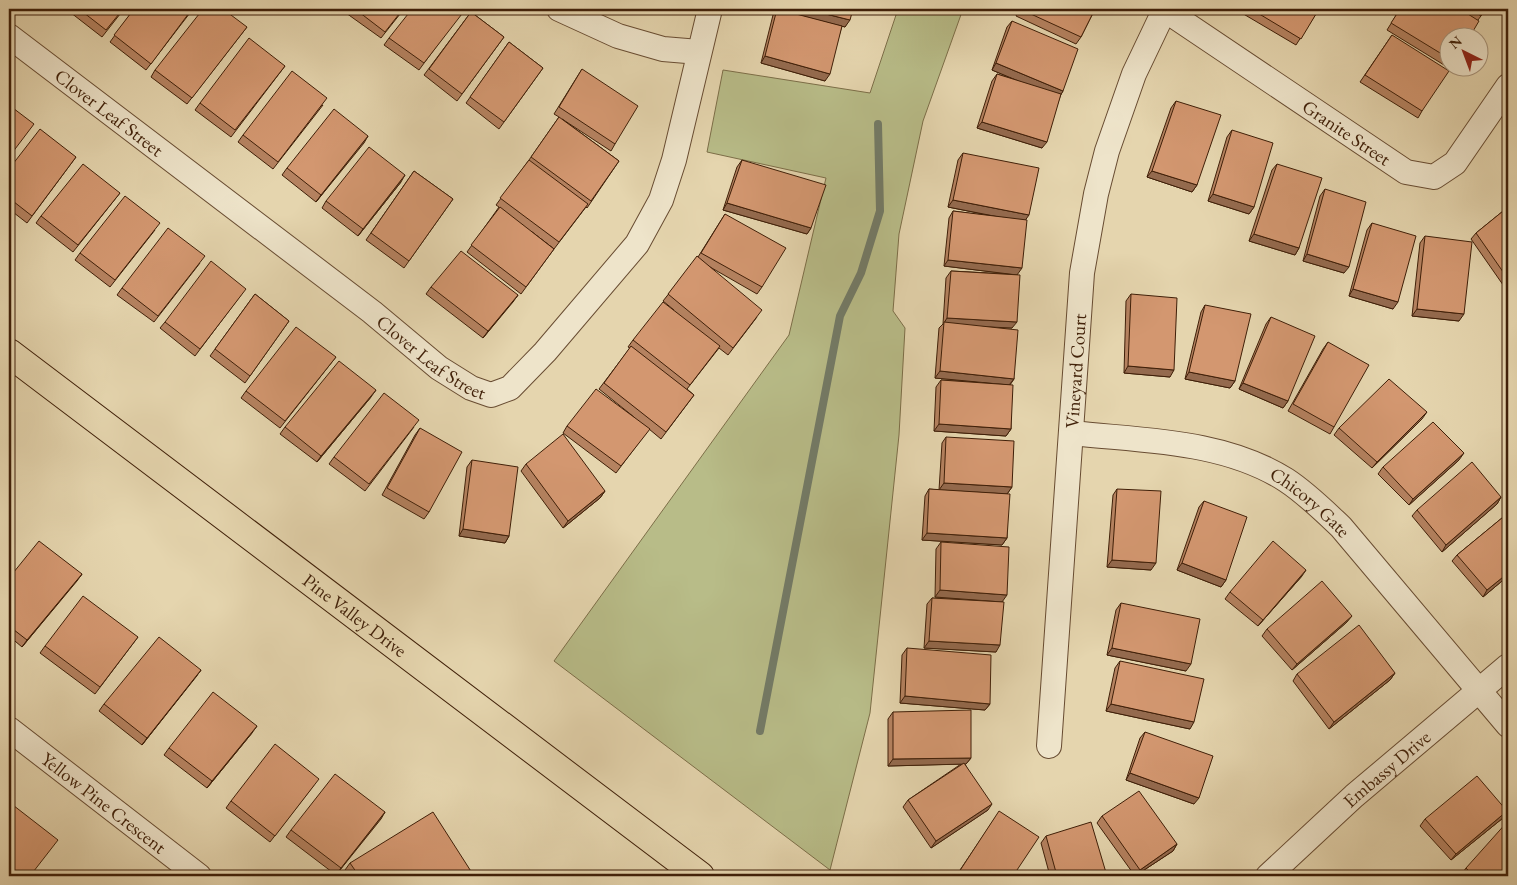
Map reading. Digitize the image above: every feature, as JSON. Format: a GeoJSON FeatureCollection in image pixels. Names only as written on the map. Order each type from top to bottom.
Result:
{"type":"FeatureCollection","features":[{"type":"Feature","properties":{"kind":"main road","name":"Pine Valley Drive"},"geometry":{"type":"LineString","coordinates":[[9,353],[700,876]]}},
{"type":"Feature","properties":{"kind":"street"},"geometry":{"type":"LineString","coordinates":[[559,9],[618,36],[663,49],[699,52]]}},
{"type":"Feature","properties":{"kind":"street","name":"Clover Leaf Street"},"geometry":{"type":"LineString","coordinates":[[9,36],[372,312],[439,368],[471,388],[491,395],[510,388],[545,352],[637,244],[660,200],[674,160],[710,9]]}},
{"type":"Feature","properties":{"kind":"street","name":"Granite Street"},"geometry":{"type":"LineString","coordinates":[[1165,9],[1406,172],[1434,177],[1455,163],[1508,86]]}},
{"type":"Feature","properties":{"kind":"street","name":"Vineyard Court"},"geometry":{"type":"LineString","coordinates":[[1050,746],[1082,273],[1096,194],[1107,151],[1134,74],[1165,9]]}},
{"type":"Feature","properties":{"kind":"street","name":"Chicory Gate"},"geometry":{"type":"LineString","coordinates":[[1072,433],[1214,450],[1240,458],[1285,480],[1314,502],[1341,527],[1508,725]]}},
{"type":"Feature","properties":{"kind":"street","name":"Embassy Drive"},"geometry":{"type":"LineString","coordinates":[[1268,876],[1354,796],[1508,666]]}},
{"type":"Feature","properties":{"kind":"street","name":"Yellow Pine Crescent"},"geometry":{"type":"LineString","coordinates":[[9,729],[199,876]]}},
{"type":"Feature","properties":{"kind":"green space"},"geometry":{"type":"Polygon","coordinates":[[[898,9],[963,9],[923,121],[899,234],[893,311],[905,328],[899,435],[870,713],[830,870],[554,661],[789,335],[826,178],[707,152],[723,70],[870,93],[898,9]]]}},
{"type":"Feature","properties":{"kind":"building"},"geometry":{"type":"Polygon","coordinates":[[[79,9],[123,9],[106,30],[79,9]]]}},
{"type":"Feature","properties":{"kind":"building"},"geometry":{"type":"Polygon","coordinates":[[[134,9],[192,9],[151,64],[114,35],[134,9]]]}},
{"type":"Feature","properties":{"kind":"building"},"geometry":{"type":"Polygon","coordinates":[[[203,9],[223,9],[247,27],[192,98],[155,70],[203,9]]]}},
{"type":"Feature","properties":{"kind":"building"},"geometry":{"type":"Polygon","coordinates":[[[355,9],[403,9],[385,32],[355,9]]]}},
{"type":"Feature","properties":{"kind":"building"},"geometry":{"type":"Polygon","coordinates":[[[412,9],[465,10],[424,63],[389,38],[412,9]]]}},
{"type":"Feature","properties":{"kind":"building"},"geometry":{"type":"Polygon","coordinates":[[[777,9],[842,26],[830,74],[765,56],[777,9]]]}},
{"type":"Feature","properties":{"kind":"building"},"geometry":{"type":"Polygon","coordinates":[[[806,9],[853,9],[850,20],[806,9]]]}},
{"type":"Feature","properties":{"kind":"building"},"geometry":{"type":"Polygon","coordinates":[[[1020,9],[1095,9],[1081,37],[1020,9]]]}},
{"type":"Feature","properties":{"kind":"building"},"geometry":{"type":"Polygon","coordinates":[[[1251,9],[1319,9],[1301,39],[1251,9]]]}},
{"type":"Feature","properties":{"kind":"building"},"geometry":{"type":"Polygon","coordinates":[[[1400,9],[1460,9],[1479,21],[1475,28],[1440,28],[1440,53],[1391,23],[1400,9]]]}},
{"type":"Feature","properties":{"kind":"building"},"geometry":{"type":"Polygon","coordinates":[[[1470,9],[1486,9],[1481,16],[1470,9]]]}},
{"type":"Feature","properties":{"kind":"building"},"geometry":{"type":"Polygon","coordinates":[[[471,12],[504,37],[462,94],[429,69],[471,12]]]}},
{"type":"Feature","properties":{"kind":"building"},"geometry":{"type":"Polygon","coordinates":[[[1012,21],[1078,49],[1063,91],[996,63],[1012,21]]]}},
{"type":"Feature","properties":{"kind":"building"},"geometry":{"type":"Polygon","coordinates":[[[1392,35],[1440,65],[1440,78],[1444,78],[1422,111],[1365,75],[1392,35]]]}},
{"type":"Feature","properties":{"kind":"building"},"geometry":{"type":"Polygon","coordinates":[[[249,38],[285,66],[235,130],[200,103],[249,38]]]}},
{"type":"Feature","properties":{"kind":"building"},"geometry":{"type":"Polygon","coordinates":[[[509,42],[543,68],[504,122],[470,97],[509,42]]]}},
{"type":"Feature","properties":{"kind":"building"},"geometry":{"type":"Polygon","coordinates":[[[582,69],[638,106],[615,144],[559,107],[582,69]]]}},
{"type":"Feature","properties":{"kind":"building"},"geometry":{"type":"Polygon","coordinates":[[[292,71],[327,98],[278,162],[243,135],[292,71]]]}},
{"type":"Feature","properties":{"kind":"building"},"geometry":{"type":"Polygon","coordinates":[[[997,74],[1061,94],[1047,142],[982,122],[997,74]]]}},
{"type":"Feature","properties":{"kind":"building"},"geometry":{"type":"Polygon","coordinates":[[[1176,101],[1221,115],[1197,185],[1152,171],[1176,101]]]}},
{"type":"Feature","properties":{"kind":"building"},"geometry":{"type":"Polygon","coordinates":[[[9,105],[34,124],[9,157],[9,105]]]}},
{"type":"Feature","properties":{"kind":"building"},"geometry":{"type":"Polygon","coordinates":[[[334,109],[368,136],[321,195],[287,168],[334,109]]]}},
{"type":"Feature","properties":{"kind":"building"},"geometry":{"type":"Polygon","coordinates":[[[559,117],[619,161],[591,201],[531,157],[559,117]]]}},
{"type":"Feature","properties":{"kind":"building"},"geometry":{"type":"Polygon","coordinates":[[[40,129],[76,157],[32,216],[9,198],[9,169],[40,129]]]}},
{"type":"Feature","properties":{"kind":"building"},"geometry":{"type":"Polygon","coordinates":[[[1232,130],[1273,143],[1254,207],[1213,194],[1232,130]]]}},
{"type":"Feature","properties":{"kind":"building"},"geometry":{"type":"Polygon","coordinates":[[[369,147],[405,175],[363,229],[326,201],[369,147]]]}},
{"type":"Feature","properties":{"kind":"building"},"geometry":{"type":"Polygon","coordinates":[[[963,153],[1039,168],[1029,215],[953,200],[963,153]]]}},
{"type":"Feature","properties":{"kind":"building"},"geometry":{"type":"Polygon","coordinates":[[[529,160],[588,204],[559,242],[500,198],[529,160]]]}},
{"type":"Feature","properties":{"kind":"building"},"geometry":{"type":"Polygon","coordinates":[[[742,160],[826,185],[811,228],[727,203],[742,160]]]}},
{"type":"Feature","properties":{"kind":"building"},"geometry":{"type":"Polygon","coordinates":[[[83,164],[120,193],[78,245],[41,216],[83,164]]]}},
{"type":"Feature","properties":{"kind":"building"},"geometry":{"type":"Polygon","coordinates":[[[1277,164],[1322,178],[1299,248],[1254,234],[1277,164]]]}},
{"type":"Feature","properties":{"kind":"building"},"geometry":{"type":"Polygon","coordinates":[[[414,171],[453,199],[409,261],[371,233],[414,171]]]}},
{"type":"Feature","properties":{"kind":"building"},"geometry":{"type":"Polygon","coordinates":[[[1325,189],[1366,202],[1349,267],[1307,254],[1325,189]]]}},
{"type":"Feature","properties":{"kind":"building"},"geometry":{"type":"Polygon","coordinates":[[[125,196],[160,223],[115,280],[80,253],[125,196]]]}},
{"type":"Feature","properties":{"kind":"building"},"geometry":{"type":"Polygon","coordinates":[[[500,207],[554,249],[526,287],[471,245],[500,207]]]}},
{"type":"Feature","properties":{"kind":"building"},"geometry":{"type":"Polygon","coordinates":[[[1508,207],[1508,279],[1476,233],[1508,207]]]}},
{"type":"Feature","properties":{"kind":"building"},"geometry":{"type":"Polygon","coordinates":[[[953,211],[1027,220],[1022,268],[948,260],[953,211]]]}},
{"type":"Feature","properties":{"kind":"building"},"geometry":{"type":"Polygon","coordinates":[[[725,214],[786,248],[762,287],[701,253],[725,214]]]}},
{"type":"Feature","properties":{"kind":"building"},"geometry":{"type":"Polygon","coordinates":[[[1372,223],[1416,236],[1398,302],[1353,289],[1372,223]]]}},
{"type":"Feature","properties":{"kind":"building"},"geometry":{"type":"Polygon","coordinates":[[[168,228],[205,256],[158,316],[122,288],[168,228]]]}},
{"type":"Feature","properties":{"kind":"building"},"geometry":{"type":"Polygon","coordinates":[[[1425,236],[1472,242],[1464,314],[1417,309],[1425,236]]]}},
{"type":"Feature","properties":{"kind":"building"},"geometry":{"type":"Polygon","coordinates":[[[461,251],[518,295],[488,331],[431,287],[461,251]]]}},
{"type":"Feature","properties":{"kind":"building"},"geometry":{"type":"Polygon","coordinates":[[[697,256],[762,310],[733,348],[668,294],[697,256]]]}},
{"type":"Feature","properties":{"kind":"building"},"geometry":{"type":"Polygon","coordinates":[[[211,261],[246,289],[200,349],[165,322],[211,261]]]}},
{"type":"Feature","properties":{"kind":"building"},"geometry":{"type":"Polygon","coordinates":[[[951,271],[1020,275],[1017,322],[947,318],[951,271]]]}},
{"type":"Feature","properties":{"kind":"building"},"geometry":{"type":"Polygon","coordinates":[[[255,294],[289,321],[250,376],[215,349],[255,294]]]}},
{"type":"Feature","properties":{"kind":"building"},"geometry":{"type":"Polygon","coordinates":[[[1131,294],[1177,298],[1174,370],[1128,366],[1131,294]]]}},
{"type":"Feature","properties":{"kind":"building"},"geometry":{"type":"Polygon","coordinates":[[[663,302],[720,346],[690,385],[633,340],[663,302]]]}},
{"type":"Feature","properties":{"kind":"building"},"geometry":{"type":"Polygon","coordinates":[[[1205,305],[1251,314],[1235,381],[1189,372],[1205,305]]]}},
{"type":"Feature","properties":{"kind":"building"},"geometry":{"type":"Polygon","coordinates":[[[1271,317],[1315,336],[1288,401],[1243,383],[1271,317]]]}},
{"type":"Feature","properties":{"kind":"building"},"geometry":{"type":"Polygon","coordinates":[[[944,322],[1018,330],[1014,379],[940,371],[944,322]]]}},
{"type":"Feature","properties":{"kind":"building"},"geometry":{"type":"Polygon","coordinates":[[[296,327],[336,357],[285,421],[246,391],[296,327]]]}},
{"type":"Feature","properties":{"kind":"building"},"geometry":{"type":"Polygon","coordinates":[[[1328,342],[1369,365],[1334,427],[1293,404],[1328,342]]]}},
{"type":"Feature","properties":{"kind":"building"},"geometry":{"type":"Polygon","coordinates":[[[631,346],[694,395],[666,432],[604,383],[631,346]]]}},
{"type":"Feature","properties":{"kind":"building"},"geometry":{"type":"Polygon","coordinates":[[[339,361],[376,390],[321,456],[285,427],[339,361]]]}},
{"type":"Feature","properties":{"kind":"building"},"geometry":{"type":"Polygon","coordinates":[[[1389,379],[1427,412],[1377,462],[1339,428],[1389,379]]]}},
{"type":"Feature","properties":{"kind":"building"},"geometry":{"type":"Polygon","coordinates":[[[941,380],[1013,385],[1011,429],[939,424],[941,380]]]}},
{"type":"Feature","properties":{"kind":"building"},"geometry":{"type":"Polygon","coordinates":[[[596,389],[650,429],[621,466],[567,426],[596,389]]]}},
{"type":"Feature","properties":{"kind":"building"},"geometry":{"type":"Polygon","coordinates":[[[384,393],[419,420],[369,484],[334,457],[384,393]]]}},
{"type":"Feature","properties":{"kind":"building"},"geometry":{"type":"Polygon","coordinates":[[[1433,422],[1464,453],[1413,499],[1383,467],[1433,422]]]}},
{"type":"Feature","properties":{"kind":"building"},"geometry":{"type":"Polygon","coordinates":[[[420,428],[462,452],[429,512],[387,488],[420,428]]]}},
{"type":"Feature","properties":{"kind":"building"},"geometry":{"type":"Polygon","coordinates":[[[563,434],[605,491],[568,521],[526,464],[563,434]]]}},
{"type":"Feature","properties":{"kind":"building"},"geometry":{"type":"Polygon","coordinates":[[[946,437],[1014,441],[1012,487],[944,483],[946,437]]]}},
{"type":"Feature","properties":{"kind":"building"},"geometry":{"type":"Polygon","coordinates":[[[472,460],[518,467],[509,536],[463,529],[472,460]]]}},
{"type":"Feature","properties":{"kind":"building"},"geometry":{"type":"Polygon","coordinates":[[[1472,462],[1501,497],[1446,545],[1417,510],[1472,462]]]}},
{"type":"Feature","properties":{"kind":"building"},"geometry":{"type":"Polygon","coordinates":[[[929,489],[1010,494],[1007,538],[927,533],[929,489]]]}},
{"type":"Feature","properties":{"kind":"building"},"geometry":{"type":"Polygon","coordinates":[[[1117,489],[1161,491],[1156,563],[1112,560],[1117,489]]]}},
{"type":"Feature","properties":{"kind":"building"},"geometry":{"type":"Polygon","coordinates":[[[1204,501],[1247,517],[1226,580],[1182,563],[1204,501]]]}},
{"type":"Feature","properties":{"kind":"building"},"geometry":{"type":"Polygon","coordinates":[[[1508,513],[1508,573],[1487,590],[1457,555],[1508,513]]]}},
{"type":"Feature","properties":{"kind":"building"},"geometry":{"type":"Polygon","coordinates":[[[39,541],[82,574],[27,640],[9,626],[9,578],[39,541]]]}},
{"type":"Feature","properties":{"kind":"building"},"geometry":{"type":"Polygon","coordinates":[[[1273,541],[1306,570],[1263,620],[1230,592],[1273,541]]]}},
{"type":"Feature","properties":{"kind":"building"},"geometry":{"type":"Polygon","coordinates":[[[941,542],[1009,547],[1007,595],[940,590],[941,542]]]}},
{"type":"Feature","properties":{"kind":"building"},"geometry":{"type":"Polygon","coordinates":[[[9,546],[14,550],[9,556],[9,546]]]}},
{"type":"Feature","properties":{"kind":"building"},"geometry":{"type":"Polygon","coordinates":[[[1322,581],[1352,616],[1297,664],[1267,629],[1322,581]]]}},
{"type":"Feature","properties":{"kind":"building"},"geometry":{"type":"Polygon","coordinates":[[[83,596],[138,637],[100,687],[45,646],[83,596]]]}},
{"type":"Feature","properties":{"kind":"building"},"geometry":{"type":"Polygon","coordinates":[[[932,598],[1004,602],[1000,645],[929,641],[932,598]]]}},
{"type":"Feature","properties":{"kind":"building"},"geometry":{"type":"Polygon","coordinates":[[[1121,603],[1200,619],[1191,664],[1112,648],[1121,603]]]}},
{"type":"Feature","properties":{"kind":"building"},"geometry":{"type":"Polygon","coordinates":[[[1359,625],[1395,673],[1334,722],[1297,674],[1359,625]]]}},
{"type":"Feature","properties":{"kind":"building"},"geometry":{"type":"Polygon","coordinates":[[[159,637],[201,670],[147,738],[104,704],[159,637]]]}},
{"type":"Feature","properties":{"kind":"building"},"geometry":{"type":"Polygon","coordinates":[[[907,648],[991,655],[990,704],[905,696],[907,648]]]}},
{"type":"Feature","properties":{"kind":"building"},"geometry":{"type":"Polygon","coordinates":[[[1120,661],[1204,679],[1194,722],[1111,704],[1120,661]]]}},
{"type":"Feature","properties":{"kind":"building"},"geometry":{"type":"Polygon","coordinates":[[[213,692],[257,726],[212,781],[169,748],[213,692]]]}},
{"type":"Feature","properties":{"kind":"building"},"geometry":{"type":"Polygon","coordinates":[[[971,710],[971,758],[893,759],[893,712],[971,710]]]}},
{"type":"Feature","properties":{"kind":"building"},"geometry":{"type":"Polygon","coordinates":[[[1145,732],[1213,756],[1199,798],[1130,773],[1145,732]]]}},
{"type":"Feature","properties":{"kind":"building"},"geometry":{"type":"Polygon","coordinates":[[[275,744],[319,779],[275,836],[231,801],[275,744]]]}},
{"type":"Feature","properties":{"kind":"building"},"geometry":{"type":"Polygon","coordinates":[[[964,763],[992,804],[936,841],[908,800],[964,763]]]}},
{"type":"Feature","properties":{"kind":"building"},"geometry":{"type":"Polygon","coordinates":[[[335,774],[385,812],[341,868],[291,830],[335,774]]]}},
{"type":"Feature","properties":{"kind":"building"},"geometry":{"type":"Polygon","coordinates":[[[1477,776],[1507,811],[1456,854],[1425,819],[1477,776]]]}},
{"type":"Feature","properties":{"kind":"building"},"geometry":{"type":"Polygon","coordinates":[[[1139,791],[1177,844],[1140,870],[1102,816],[1139,791]]]}},
{"type":"Feature","properties":{"kind":"building"},"geometry":{"type":"Polygon","coordinates":[[[9,802],[58,840],[30,876],[9,876],[9,802]]]}},
{"type":"Feature","properties":{"kind":"building"},"geometry":{"type":"Polygon","coordinates":[[[999,811],[1039,837],[1013,876],[966,876],[959,872],[999,811]]]}},
{"type":"Feature","properties":{"kind":"building"},"geometry":{"type":"Polygon","coordinates":[[[433,812],[474,876],[359,876],[350,863],[433,812]]]}},
{"type":"Feature","properties":{"kind":"building"},"geometry":{"type":"Polygon","coordinates":[[[1508,821],[1508,876],[1474,876],[1466,868],[1508,821]]]}},
{"type":"Feature","properties":{"kind":"building"},"geometry":{"type":"Polygon","coordinates":[[[1091,822],[1107,876],[1057,876],[1046,836],[1091,822]]]}},
{"type":"Feature","properties":{"kind":"waterway"},"geometry":{"type":"LineString","coordinates":[[760,731],[840,316],[861,273],[880,211],[878,124]]}}]}
